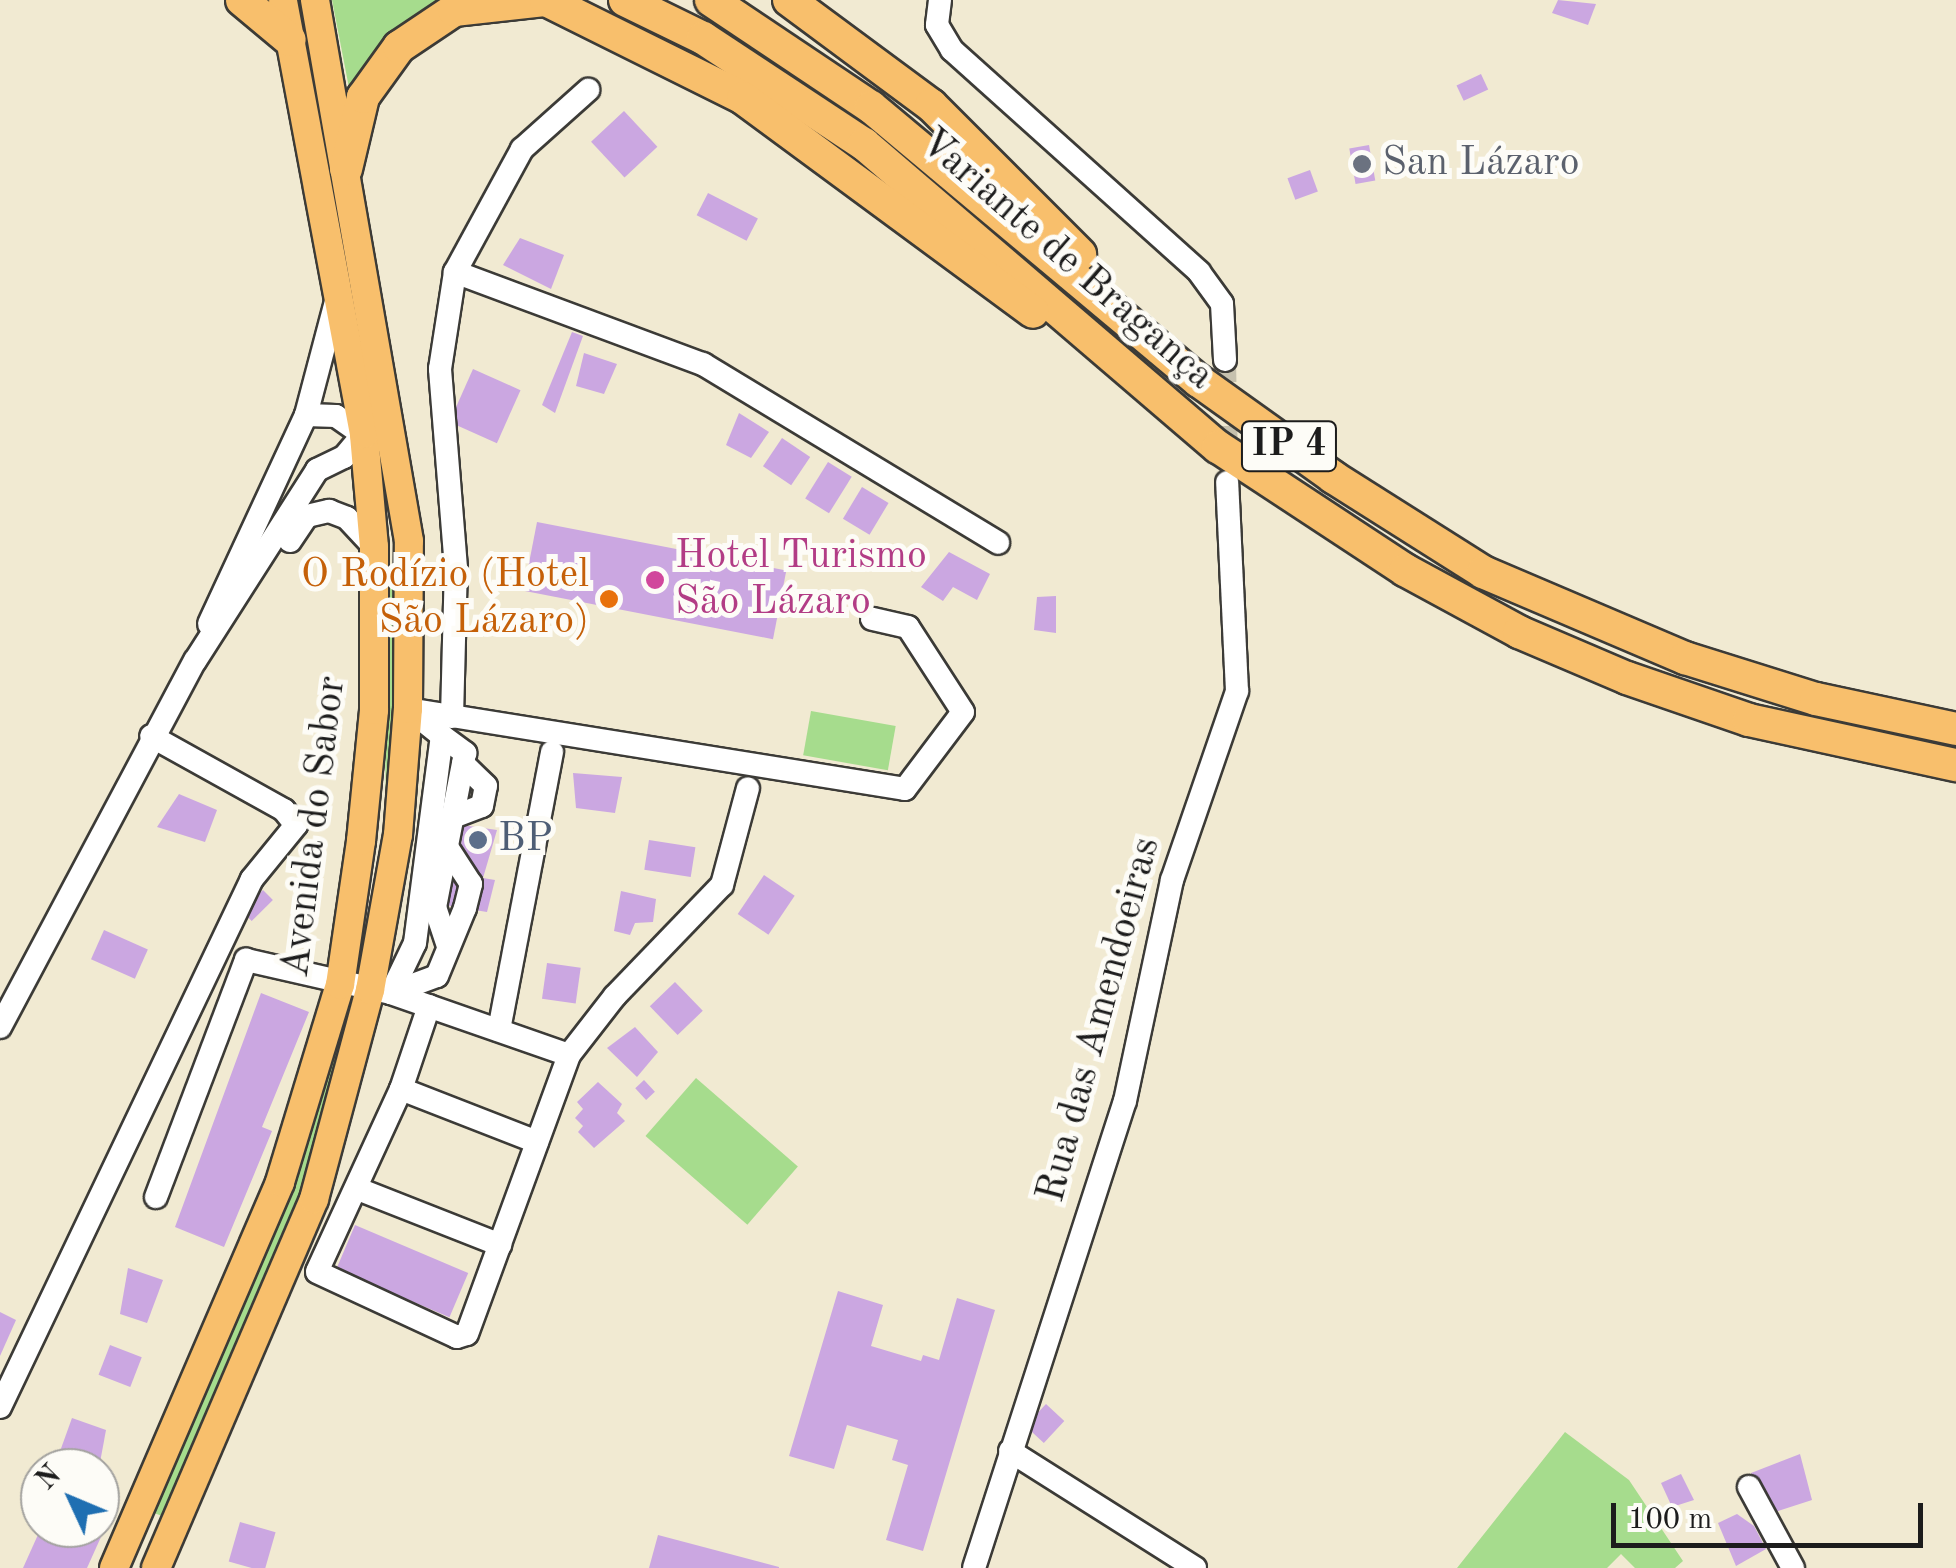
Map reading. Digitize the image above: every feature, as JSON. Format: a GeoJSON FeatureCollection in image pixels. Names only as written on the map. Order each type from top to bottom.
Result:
{"type":"FeatureCollection","features":[{"type":"Feature","properties":{"kind":"highway"},"geometry":{"type":"LineString","coordinates":[[242,0],[290,40]]}},
{"type":"Feature","properties":{"kind":"highway"},"geometry":{"type":"LineString","coordinates":[[346,169],[363,97],[399,47],[454,10],[546,0],[742,98],[1218,447]]}},
{"type":"Feature","properties":{"kind":"highway","name":"Variante de Bragança"},"geometry":{"type":"LineString","coordinates":[[625,0],[703,38],[864,144],[1218,447],[1406,570],[1520,632],[1749,720],[1956,765]]}},
{"type":"Feature","properties":{"kind":"highway","name":"Variante de Bragança"},"geometry":{"type":"LineString","coordinates":[[711,0],[871,107],[1200,381],[1332,477],[1482,572],[1561,610],[1816,699],[1956,729]]}},
{"type":"Feature","properties":{"kind":"highway"},"geometry":{"type":"LineString","coordinates":[[788,0],[931,105],[1200,381]]}},
{"type":"Feature","properties":{"kind":"main road","name":"Avenida do Sabor"},"geometry":{"type":"LineString","coordinates":[[114,1568],[280,1182],[340,986],[374,710],[374,547],[364,434],[283,0]]}},
{"type":"Feature","properties":{"kind":"main road","name":"Avenida do Sabor"},"geometry":{"type":"LineString","coordinates":[[156,1568],[314,1199],[380,992],[398,835],[408,709],[409,540],[389,398],[315,0]]}},
{"type":"Feature","properties":{"kind":"street"},"geometry":{"type":"LineString","coordinates":[[940,0],[937,26],[952,50],[1199,272],[1222,304],[1225,360]]}},
{"type":"Feature","properties":{"kind":"street"},"geometry":{"type":"LineString","coordinates":[[380,992],[415,943],[447,726],[456,568],[440,369],[454,272],[522,149],[588,90]]}},
{"type":"Feature","properties":{"kind":"street"},"geometry":{"type":"LineString","coordinates":[[454,272],[703,364],[998,543]]}},
{"type":"Feature","properties":{"kind":"street"},"geometry":{"type":"LineString","coordinates":[[195,662],[238,551],[306,415],[337,298]]}},
{"type":"Feature","properties":{"kind":"street"},"geometry":{"type":"LineString","coordinates":[[0,1027],[151,736],[195,662],[238,600],[317,470],[344,458],[389,398]]}},
{"type":"Feature","properties":{"kind":"street"},"geometry":{"type":"LineString","coordinates":[[306,415],[336,416],[364,434],[387,456],[393,510],[409,540]]}},
{"type":"Feature","properties":{"kind":"street","name":"Rua das Amendoeiras"},"geometry":{"type":"LineString","coordinates":[[974,1568],[1125,1101],[1172,880],[1237,691],[1227,482]]}},
{"type":"Feature","properties":{"kind":"street"},"geometry":{"type":"LineString","coordinates":[[238,600],[308,516],[329,510],[347,518],[374,547]]}},
{"type":"Feature","properties":{"kind":"street"},"geometry":{"type":"LineString","coordinates":[[408,709],[447,726],[906,789],[963,712],[908,627],[872,620]]}},
{"type":"Feature","properties":{"kind":"street"},"geometry":{"type":"LineString","coordinates":[[380,992],[437,976],[471,884],[447,847],[465,753],[447,726]]}},
{"type":"Feature","properties":{"kind":"street"},"geometry":{"type":"LineString","coordinates":[[0,1406],[252,879],[296,825],[284,810],[151,736]]}},
{"type":"Feature","properties":{"kind":"street"},"geometry":{"type":"LineString","coordinates":[[499,1030],[552,752]]}},
{"type":"Feature","properties":{"kind":"street"},"geometry":{"type":"LineString","coordinates":[[429,1006],[401,1088],[317,1272],[457,1337],[467,1334],[569,1055],[616,996],[722,885],[748,788]]}},
{"type":"Feature","properties":{"kind":"street"},"geometry":{"type":"LineString","coordinates":[[156,1197],[246,960],[429,1006],[569,1055]]}},
{"type":"Feature","properties":{"kind":"street"},"geometry":{"type":"LineString","coordinates":[[401,1088],[537,1142]]}},
{"type":"Feature","properties":{"kind":"street"},"geometry":{"type":"LineString","coordinates":[[358,1188],[500,1245]]}},
{"type":"Feature","properties":{"kind":"street"},"geometry":{"type":"LineString","coordinates":[[1010,1450],[1195,1568]]}},
{"type":"Feature","properties":{"kind":"street"},"geometry":{"type":"LineString","coordinates":[[1749,1487],[1793,1568]]}},
{"type":"Feature","properties":{"kind":"green space"},"geometry":{"type":"Polygon","coordinates":[[[332,0],[445,0],[391,37],[350,93],[332,0]]]}},
{"type":"Feature","properties":{"kind":"green space"},"geometry":{"type":"Polygon","coordinates":[[[381,469],[399,664],[393,786],[375,894],[386,810],[381,469]]]}},
{"type":"Feature","properties":{"kind":"green space"},"geometry":{"type":"Polygon","coordinates":[[[811,711],[896,726],[888,770],[803,755],[811,711]]]}},
{"type":"Feature","properties":{"kind":"green space"},"geometry":{"type":"Polygon","coordinates":[[[337,1042],[341,1049],[302,1195],[165,1517],[154,1513],[283,1210],[337,1042]]]}},
{"type":"Feature","properties":{"kind":"green space"},"geometry":{"type":"Polygon","coordinates":[[[696,1078],[798,1167],[747,1225],[645,1136],[696,1078]]]}},
{"type":"Feature","properties":{"kind":"green space"},"geometry":{"type":"Polygon","coordinates":[[[1565,1432],[1629,1480],[1683,1561],[1675,1568],[1635,1568],[1621,1554],[1607,1568],[1457,1568],[1565,1432]]]}},
{"type":"Feature","properties":{"kind":"building"},"geometry":{"type":"Polygon","coordinates":[[[1558,0],[1596,4],[1588,25],[1552,13],[1558,0]]]}},
{"type":"Feature","properties":{"kind":"building"},"geometry":{"type":"Polygon","coordinates":[[[1481,74],[1488,89],[1464,101],[1457,85],[1481,74]]]}},
{"type":"Feature","properties":{"kind":"building"},"geometry":{"type":"Polygon","coordinates":[[[624,111],[657,147],[625,178],[591,142],[624,111]]]}},
{"type":"Feature","properties":{"kind":"building","name":"San Lázaro"},"geometry":{"type":"Polygon","coordinates":[[[1369,145],[1375,180],[1356,184],[1349,148],[1369,145]]]}},
{"type":"Feature","properties":{"kind":"building"},"geometry":{"type":"Polygon","coordinates":[[[1310,170],[1318,192],[1295,200],[1287,178],[1310,170]]]}},
{"type":"Feature","properties":{"kind":"building"},"geometry":{"type":"Polygon","coordinates":[[[708,193],[758,218],[747,241],[697,215],[708,193]]]}},
{"type":"Feature","properties":{"kind":"building"},"geometry":{"type":"Polygon","coordinates":[[[520,238],[564,255],[551,289],[503,265],[520,238]]]}},
{"type":"Feature","properties":{"kind":"building"},"geometry":{"type":"Polygon","coordinates":[[[572,332],[583,336],[555,413],[542,405],[572,332]]]}},
{"type":"Feature","properties":{"kind":"building"},"geometry":{"type":"Polygon","coordinates":[[[584,353],[617,364],[604,394],[576,386],[584,353]]]}},
{"type":"Feature","properties":{"kind":"building"},"geometry":{"type":"Polygon","coordinates":[[[473,369],[521,390],[497,443],[449,422],[473,369]]]}},
{"type":"Feature","properties":{"kind":"building"},"geometry":{"type":"Polygon","coordinates":[[[739,413],[769,432],[751,458],[726,445],[739,413]]]}},
{"type":"Feature","properties":{"kind":"building"},"geometry":{"type":"Polygon","coordinates":[[[782,438],[810,457],[791,485],[763,466],[782,438]]]}},
{"type":"Feature","properties":{"kind":"building"},"geometry":{"type":"Polygon","coordinates":[[[828,462],[852,477],[829,513],[805,498],[828,462]]]}},
{"type":"Feature","properties":{"kind":"building"},"geometry":{"type":"Polygon","coordinates":[[[862,487],[889,503],[870,535],[843,519],[862,487]]]}},
{"type":"Feature","properties":{"kind":"building","name":"Hotel Turismo São Lázaro"},"geometry":{"type":"Polygon","coordinates":[[[537,522],[786,570],[773,639],[524,591],[537,522]]]}},
{"type":"Feature","properties":{"kind":"building"},"geometry":{"type":"Polygon","coordinates":[[[949,552],[990,574],[977,600],[953,587],[943,601],[921,587],[949,552]]]}},
{"type":"Feature","properties":{"kind":"building"},"geometry":{"type":"Polygon","coordinates":[[[1056,596],[1056,633],[1034,630],[1037,597],[1056,596]]]}},
{"type":"Feature","properties":{"kind":"building"},"geometry":{"type":"Polygon","coordinates":[[[573,773],[622,777],[615,813],[576,808],[573,773]]]}},
{"type":"Feature","properties":{"kind":"building"},"geometry":{"type":"Polygon","coordinates":[[[179,794],[217,810],[205,842],[157,827],[179,794]]]}},
{"type":"Feature","properties":{"kind":"building"},"geometry":{"type":"Polygon","coordinates":[[[462,825],[497,830],[483,878],[495,880],[487,912],[444,905],[451,872],[460,873],[462,825]]]}},
{"type":"Feature","properties":{"kind":"building"},"geometry":{"type":"Polygon","coordinates":[[[649,840],[695,847],[691,877],[644,870],[649,840]]]}},
{"type":"Feature","properties":{"kind":"building"},"geometry":{"type":"Polygon","coordinates":[[[764,875],[795,896],[768,935],[738,914],[764,875]]]}},
{"type":"Feature","properties":{"kind":"building"},"geometry":{"type":"Polygon","coordinates":[[[263,890],[273,900],[252,921],[242,911],[263,890]]]}},
{"type":"Feature","properties":{"kind":"building"},"geometry":{"type":"Polygon","coordinates":[[[621,891],[656,899],[653,922],[635,923],[630,935],[614,931],[621,891]]]}},
{"type":"Feature","properties":{"kind":"building"},"geometry":{"type":"Polygon","coordinates":[[[104,930],[148,950],[135,979],[91,959],[104,930]]]}},
{"type":"Feature","properties":{"kind":"building"},"geometry":{"type":"Polygon","coordinates":[[[547,963],[581,968],[576,1003],[542,999],[547,963]]]}},
{"type":"Feature","properties":{"kind":"building"},"geometry":{"type":"Polygon","coordinates":[[[675,982],[703,1011],[678,1035],[650,1006],[675,982]]]}},
{"type":"Feature","properties":{"kind":"building"},"geometry":{"type":"Polygon","coordinates":[[[261,993],[309,1012],[262,1127],[272,1131],[224,1247],[175,1227],[261,993]]]}},
{"type":"Feature","properties":{"kind":"building"},"geometry":{"type":"Polygon","coordinates":[[[635,1027],[658,1052],[637,1077],[607,1048],[635,1027]]]}},
{"type":"Feature","properties":{"kind":"building"},"geometry":{"type":"Polygon","coordinates":[[[644,1080],[655,1092],[646,1100],[635,1088],[644,1080]]]}},
{"type":"Feature","properties":{"kind":"building"},"geometry":{"type":"Polygon","coordinates":[[[598,1082],[622,1104],[617,1113],[625,1121],[594,1148],[578,1132],[583,1126],[575,1118],[583,1109],[577,1102],[598,1082]]]}},
{"type":"Feature","properties":{"kind":"building"},"geometry":{"type":"Polygon","coordinates":[[[355,1225],[468,1273],[449,1317],[336,1269],[355,1225]]]}},
{"type":"Feature","properties":{"kind":"building"},"geometry":{"type":"Polygon","coordinates":[[[128,1268],[163,1280],[147,1323],[120,1314],[128,1268]]]}},
{"type":"Feature","properties":{"kind":"building"},"geometry":{"type":"Polygon","coordinates":[[[838,1291],[883,1305],[871,1346],[921,1361],[923,1355],[939,1360],[957,1298],[995,1310],[923,1551],[886,1540],[908,1465],[892,1460],[898,1440],[847,1425],[834,1469],[789,1456],[838,1291]]]}},
{"type":"Feature","properties":{"kind":"building"},"geometry":{"type":"Polygon","coordinates":[[[0,1312],[16,1320],[0,1356],[0,1312]]]}},
{"type":"Feature","properties":{"kind":"building"},"geometry":{"type":"Polygon","coordinates":[[[110,1345],[142,1357],[130,1387],[99,1375],[110,1345]]]}},
{"type":"Feature","properties":{"kind":"building"},"geometry":{"type":"Polygon","coordinates":[[[1046,1404],[1064,1421],[1044,1443],[1026,1426],[1046,1404]]]}},
{"type":"Feature","properties":{"kind":"building"},"geometry":{"type":"Polygon","coordinates":[[[72,1418],[106,1430],[103,1448],[61,1448],[72,1418]]]}},
{"type":"Feature","properties":{"kind":"building"},"geometry":{"type":"Polygon","coordinates":[[[1800,1454],[1812,1500],[1769,1514],[1751,1473],[1800,1454]]]}},
{"type":"Feature","properties":{"kind":"building"},"geometry":{"type":"Polygon","coordinates":[[[1681,1474],[1694,1500],[1672,1507],[1661,1483],[1681,1474]]]}},
{"type":"Feature","properties":{"kind":"building"},"geometry":{"type":"Polygon","coordinates":[[[1737,1514],[1754,1526],[1766,1549],[1736,1566],[1718,1523],[1737,1514]]]}},
{"type":"Feature","properties":{"kind":"building"},"geometry":{"type":"Polygon","coordinates":[[[240,1522],[276,1532],[265,1568],[229,1561],[240,1522]]]}},
{"type":"Feature","properties":{"kind":"building"},"geometry":{"type":"Polygon","coordinates":[[[658,1535],[779,1567],[779,1568],[649,1568],[658,1535]]]}},
{"type":"Feature","properties":{"kind":"building"},"geometry":{"type":"Polygon","coordinates":[[[32,1548],[96,1548],[87,1568],[23,1568],[32,1548]]]}},
{"type":"Feature","properties":{"kind":"tunnel"},"geometry":{"type":"LineString","coordinates":[[1225,360],[1227,463]]}},
{"type":"Feature","properties":{"kind":"place","name":"San Lázaro"},"geometry":{"type":"Point","coordinates":[1362,164]}},
{"type":"Feature","properties":{"kind":"place","name":"Hotel Turismo São Lázaro"},"geometry":{"type":"Point","coordinates":[655,580]}},
{"type":"Feature","properties":{"kind":"place","name":"O Rodízio (Hotel São Lázaro)"},"geometry":{"type":"Point","coordinates":[609,599]}},
{"type":"Feature","properties":{"kind":"place","name":"BP"},"geometry":{"type":"Point","coordinates":[478,840]}}]}
